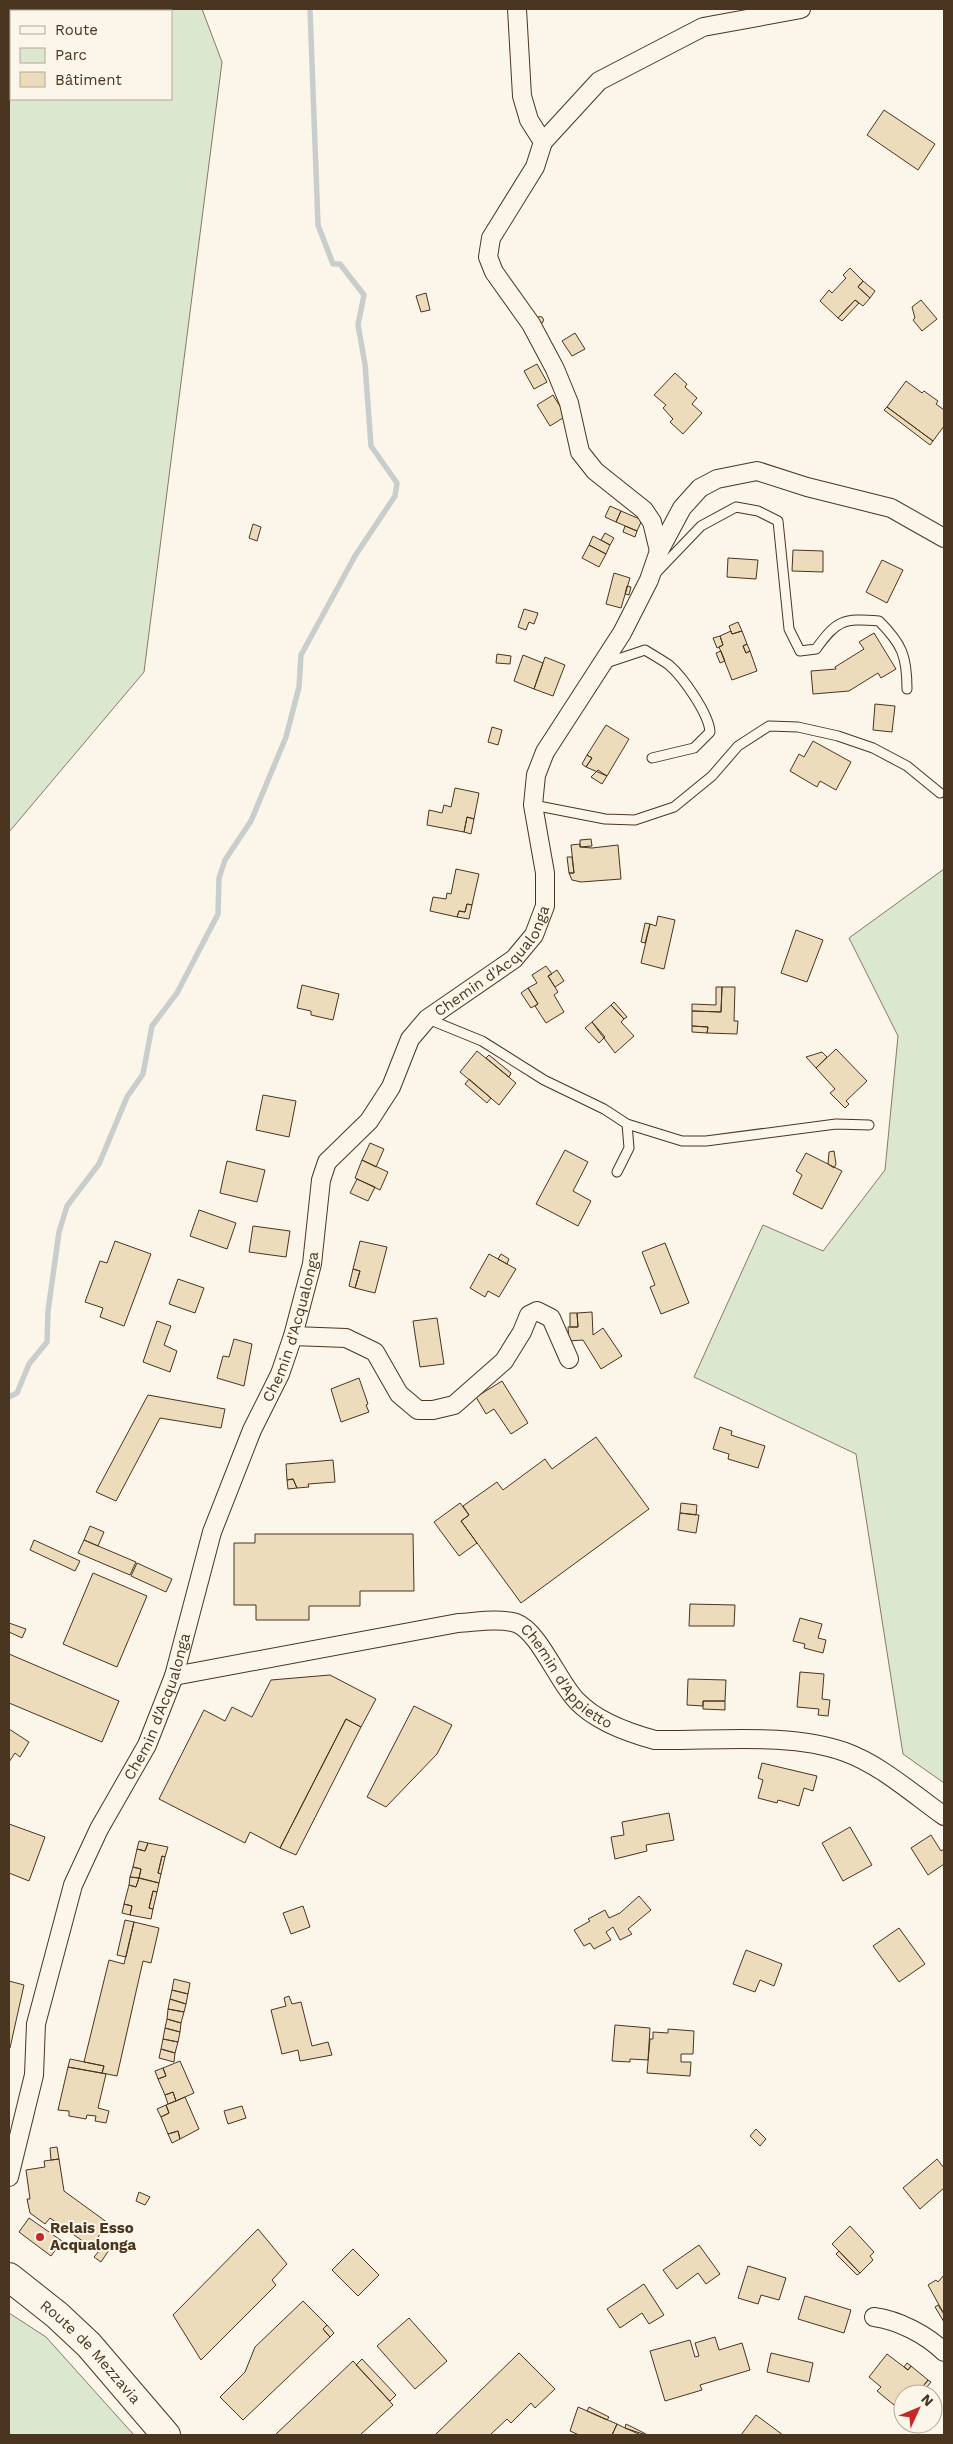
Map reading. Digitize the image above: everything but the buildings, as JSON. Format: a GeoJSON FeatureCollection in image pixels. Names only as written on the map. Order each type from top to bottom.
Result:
{"type":"FeatureCollection","features":[{"type":"Feature","properties":{"kind":"main road","name":"Route de Mezzavia"},"geometry":{"type":"LineString","coordinates":[[9,2277],[57,2315],[89,2345],[166,2435]]}},
{"type":"Feature","properties":{"kind":"street"},"geometry":{"type":"LineString","coordinates":[[517,9],[522,96],[530,120],[543,142]]}},
{"type":"Feature","properties":{"kind":"street"},"geometry":{"type":"LineString","coordinates":[[659,551],[652,522],[644,510],[594,471],[580,452],[569,403],[555,369],[531,324],[494,272],[488,257],[492,238],[535,167],[543,142],[600,81],[704,27],[801,9]]}},
{"type":"Feature","properties":{"kind":"street","name":"Chemin d'Acqualonga"},"geometry":{"type":"LineString","coordinates":[[9,2177],[34,2074],[36,2024],[73,1885],[99,1829],[147,1746],[174,1676],[212,1532],[252,1430],[280,1374],[294,1336],[312,1264],[320,1188],[327,1162],[369,1120],[391,1086],[410,1039],[427,1019],[514,959],[534,935],[545,906],[545,873],[533,805],[536,776],[545,752],[622,633],[650,580],[659,551],[682,508],[700,488],[717,479],[757,471],[807,487],[891,508],[944,538]]}},
{"type":"Feature","properties":{"kind":"street"},"geometry":{"type":"LineString","coordinates":[[294,1336],[346,1338],[375,1352],[399,1394],[418,1410],[433,1410],[454,1405],[504,1361],[522,1332],[529,1315],[537,1311],[550,1318],[570,1359]]}},
{"type":"Feature","properties":{"kind":"street","name":"Chemin d'Appietto"},"geometry":{"type":"LineString","coordinates":[[174,1676],[458,1623],[494,1620],[517,1624],[532,1635],[576,1701],[608,1722],[640,1736],[655,1740],[808,1743],[845,1752],[875,1768],[944,1816]]}},
{"type":"Feature","properties":{"kind":"street"},"geometry":{"type":"LineString","coordinates":[[874,2317],[890,2319],[937,2345],[944,2352]]}},
{"type":"Feature","properties":{"kind":"lane"},"geometry":{"type":"LineString","coordinates":[[650,580],[701,526],[736,508],[758,511],[778,521],[789,629],[800,651],[816,649],[831,628],[852,619],[878,621],[896,638],[907,666],[907,689]]}},
{"type":"Feature","properties":{"kind":"lane"},"geometry":{"type":"LineString","coordinates":[[601,665],[645,650],[670,666],[689,690],[709,723],[710,732],[694,748],[652,758]]}},
{"type":"Feature","properties":{"kind":"lane"},"geometry":{"type":"LineString","coordinates":[[533,805],[604,819],[635,820],[674,807],[712,776],[738,746],[769,726],[798,727],[838,736],[873,748],[907,766],[940,793]]}},
{"type":"Feature","properties":{"kind":"lane"},"geometry":{"type":"LineString","coordinates":[[427,1019],[482,1040],[544,1080],[604,1109],[627,1124],[682,1141],[706,1141],[836,1124],[869,1125]]}},
{"type":"Feature","properties":{"kind":"lane"},"geometry":{"type":"LineString","coordinates":[[617,1172],[629,1148],[627,1124]]}},
{"type":"Feature","properties":{"kind":"green space"},"geometry":{"type":"Polygon","coordinates":[[[9,9],[202,9],[222,62],[144,672],[9,832],[9,9]]]}},
{"type":"Feature","properties":{"kind":"green space"},"geometry":{"type":"Polygon","coordinates":[[[944,869],[944,1783],[903,1754],[856,1454],[694,1377],[763,1225],[823,1251],[885,1170],[898,1036],[849,938],[944,869]]]}},
{"type":"Feature","properties":{"kind":"green space"},"geometry":{"type":"Polygon","coordinates":[[[9,2313],[46,2337],[134,2435],[9,2435],[9,2313]]]}},
{"type":"Feature","properties":{"kind":"waterway"},"geometry":{"type":"LineString","coordinates":[[9,1397],[17,1393],[29,1364],[47,1342],[48,1311],[59,1232],[67,1206],[99,1164],[127,1097],[143,1074],[152,1026],[177,993],[218,914],[219,878],[225,860],[251,821],[286,737],[299,687],[301,655],[355,556],[395,496],[397,483],[371,446],[365,364],[358,325],[364,295],[340,264],[333,264],[318,225],[310,9]]}},
{"type":"Feature","properties":{"kind":"place","name":"Relais Esso Acqualonga"},"geometry":{"type":"Point","coordinates":[40,2237]}}]}
